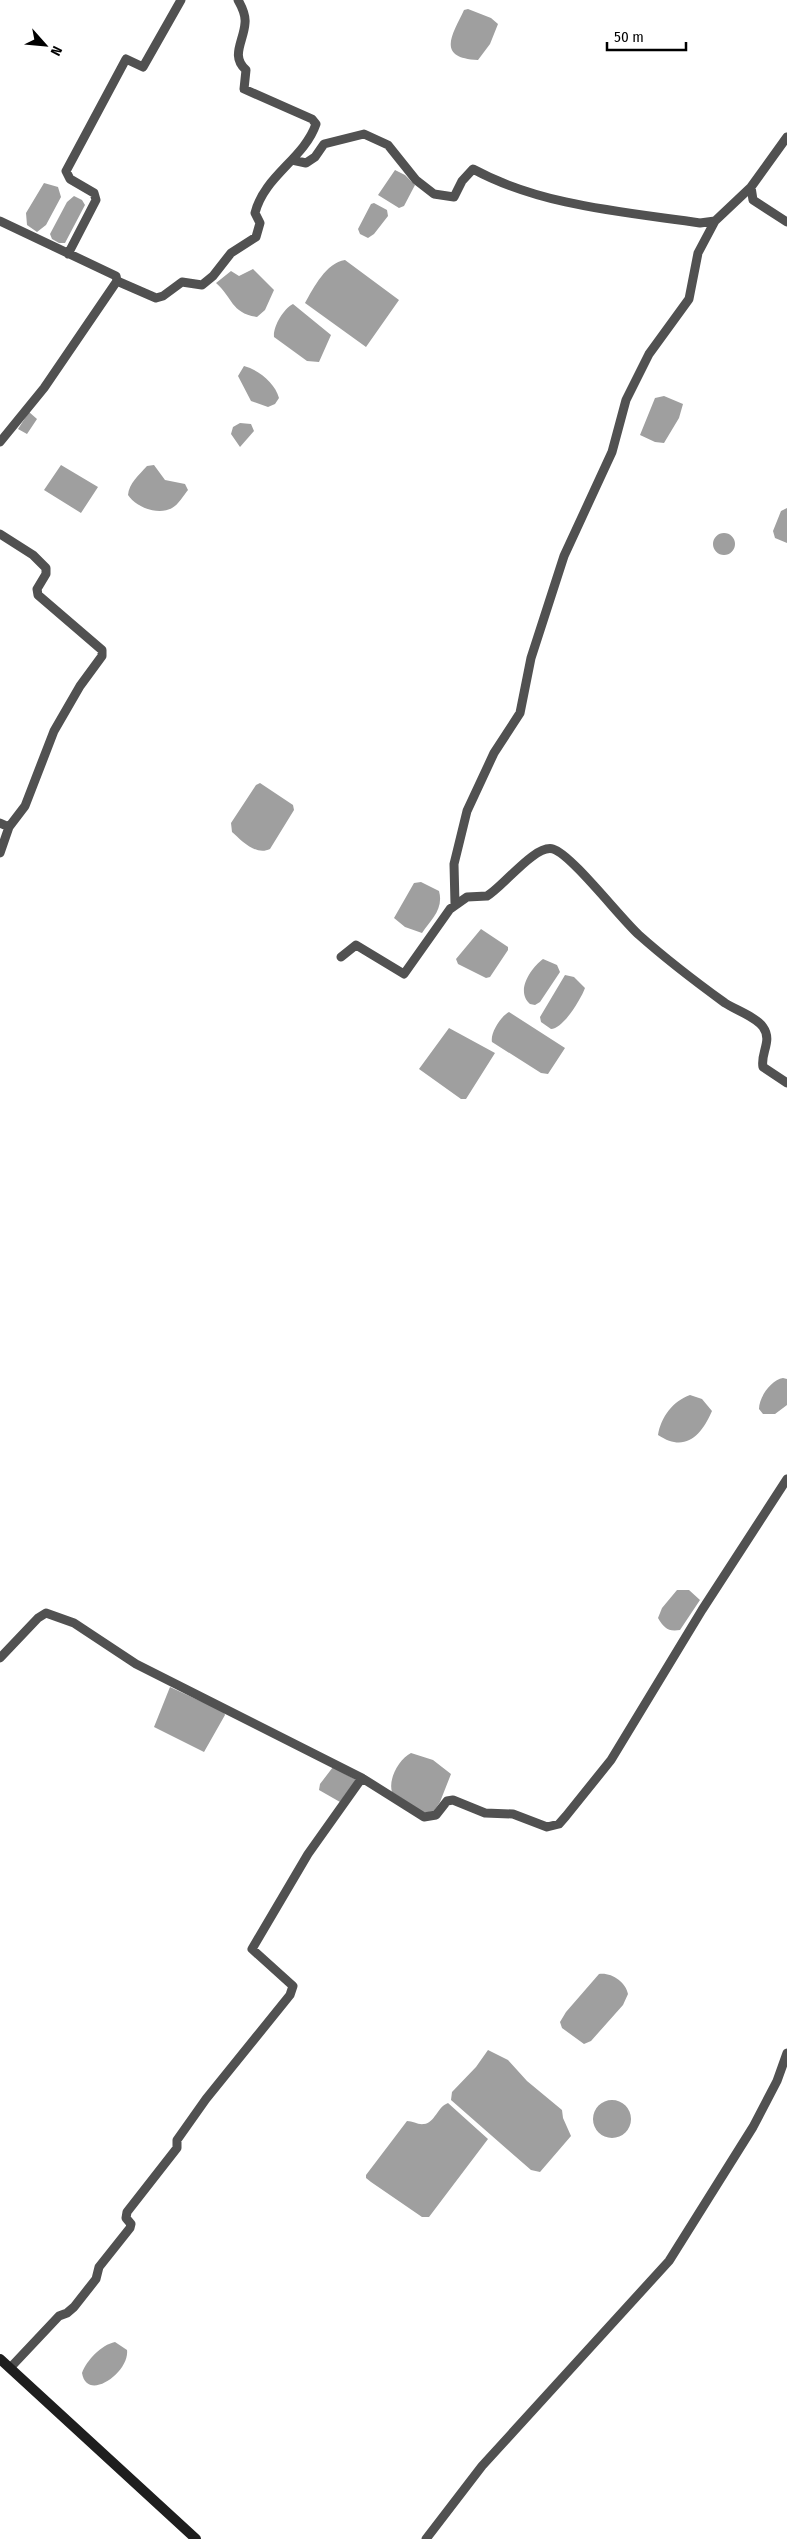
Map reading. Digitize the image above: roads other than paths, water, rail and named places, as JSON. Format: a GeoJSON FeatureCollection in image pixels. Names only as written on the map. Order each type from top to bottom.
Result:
{"type":"FeatureCollection","features":[{"type":"Feature","properties":{"kind":"main road"},"geometry":{"type":"LineString","coordinates":[[0,2359],[196,2539]]}},
{"type":"Feature","properties":{"kind":"street"},"geometry":{"type":"LineString","coordinates":[[68,254],[96,200],[94,193],[70,179],[66,171],[126,59],[143,67],[182,0]]}},
{"type":"Feature","properties":{"kind":"street"},"geometry":{"type":"LineString","coordinates":[[0,221],[116,276],[117,281],[156,298],[163,296],[182,282],[202,285],[213,276],[230,253],[256,237],[260,230],[260,223],[255,213],[262,192],[305,145],[316,124],[312,119],[298,112],[244,89],[246,70],[240,64],[237,51],[246,22],[243,9],[238,0]]}},
{"type":"Feature","properties":{"kind":"street"},"geometry":{"type":"LineString","coordinates":[[292,160],[306,163],[315,157],[324,144],[364,134],[388,144],[416,180],[434,194],[454,197],[462,181],[473,169],[493,180],[537,194],[700,223],[715,221]]}},
{"type":"Feature","properties":{"kind":"street"},"geometry":{"type":"LineString","coordinates":[[455,904],[454,864],[467,811],[494,753],[520,713],[532,658],[564,556],[612,452],[626,400],[649,354],[689,298],[698,253],[715,221],[751,187],[787,137]]}},
{"type":"Feature","properties":{"kind":"street"},"geometry":{"type":"LineString","coordinates":[[751,187],[753,200],[787,222]]}},
{"type":"Feature","properties":{"kind":"street"},"geometry":{"type":"LineString","coordinates":[[0,442],[69,353],[117,281]]}},
{"type":"Feature","properties":{"kind":"street"},"geometry":{"type":"LineString","coordinates":[[0,534],[34,555],[46,568],[46,574],[37,589],[38,596],[102,650],[102,656],[80,686],[54,731],[25,806],[9,827],[0,853]]}},
{"type":"Feature","properties":{"kind":"street"},"geometry":{"type":"LineString","coordinates":[[0,822],[9,827]]}},
{"type":"Feature","properties":{"kind":"street"},"geometry":{"type":"LineString","coordinates":[[341,957],[356,945],[404,974],[414,962],[431,934],[455,904],[467,897],[487,896],[533,855],[543,850],[553,849],[562,855],[638,934],[726,1003],[762,1026],[768,1038],[762,1061],[764,1067],[787,1082]]}},
{"type":"Feature","properties":{"kind":"street"},"geometry":{"type":"LineString","coordinates":[[0,1658],[38,1618],[46,1613],[53,1614],[74,1624],[136,1664],[362,1778],[424,1817],[436,1814],[447,1801],[453,1800],[485,1813],[513,1814],[547,1827],[559,1824],[612,1760],[702,1610],[787,1479]]}},
{"type":"Feature","properties":{"kind":"street"},"geometry":{"type":"LineString","coordinates":[[10,2368],[59,2316],[67,2313],[74,2307],[96,2280],[99,2267],[130,2228],[131,2224],[126,2218],[128,2212],[177,2148],[177,2140],[206,2099],[290,1995],[293,1986],[252,1949],[308,1854],[362,1778]]}},
{"type":"Feature","properties":{"kind":"street"},"geometry":{"type":"LineString","coordinates":[[426,2539],[482,2466],[669,2261],[753,2127],[777,2081],[787,2053]]}}]}
